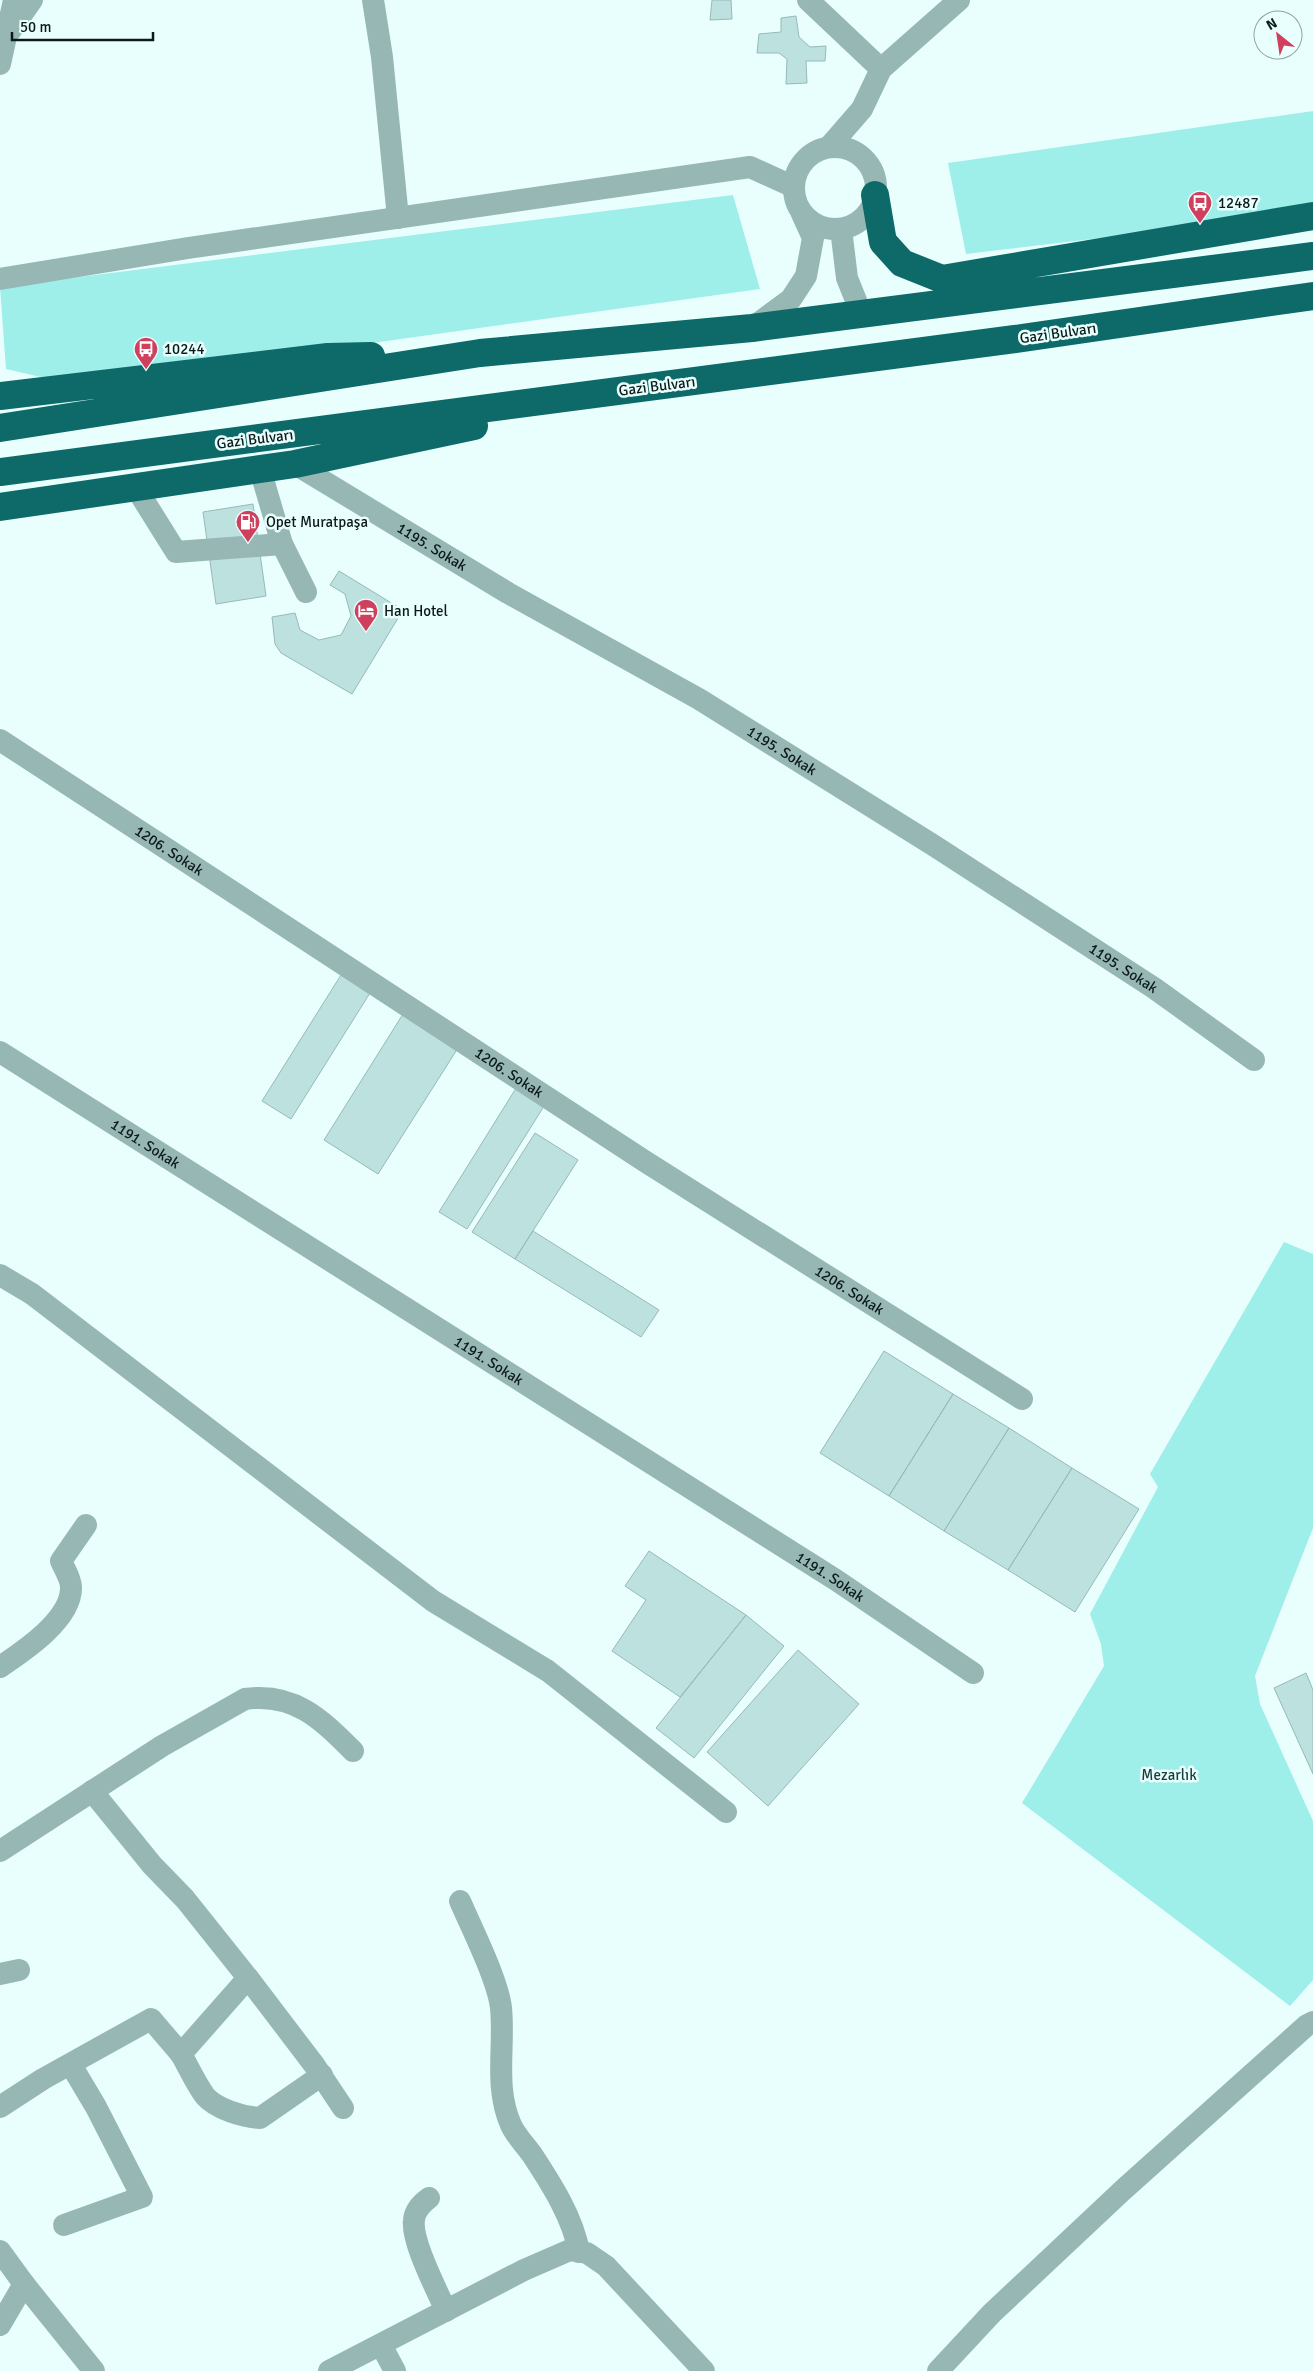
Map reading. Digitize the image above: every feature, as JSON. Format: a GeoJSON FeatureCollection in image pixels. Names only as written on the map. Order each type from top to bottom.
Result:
{"type":"FeatureCollection","features":[{"type":"Feature","properties":{"kind":"highway"},"geometry":{"type":"LineString","coordinates":[[874,182],[883,242],[902,263],[942,279],[1313,216]]}},
{"type":"Feature","properties":{"kind":"highway"},"geometry":{"type":"LineString","coordinates":[[0,428],[480,353],[752,328],[1313,256]]}},
{"type":"Feature","properties":{"kind":"highway","name":"Gazi Bulvarı"},"geometry":{"type":"LineString","coordinates":[[0,472],[681,383],[1313,296]]}},
{"type":"Feature","properties":{"kind":"highway"},"geometry":{"type":"LineString","coordinates":[[1268,303],[1313,305]]}},
{"type":"Feature","properties":{"kind":"highway"},"geometry":{"type":"LineString","coordinates":[[0,396],[328,357],[480,353]]}},
{"type":"Feature","properties":{"kind":"highway"},"geometry":{"type":"LineString","coordinates":[[0,507],[295,464],[681,383]]}},
{"type":"Feature","properties":{"kind":"street"},"geometry":{"type":"LineString","coordinates":[[0,64],[3,41],[14,0]]}},
{"type":"Feature","properties":{"kind":"street"},"geometry":{"type":"LineString","coordinates":[[3,41],[32,0]]}},
{"type":"Feature","properties":{"kind":"street"},"geometry":{"type":"LineString","coordinates":[[373,0],[382,58],[398,218]]}},
{"type":"Feature","properties":{"kind":"street"},"geometry":{"type":"LineString","coordinates":[[808,0],[881,69]]}},
{"type":"Feature","properties":{"kind":"street"},"geometry":{"type":"LineString","coordinates":[[829,147],[862,109],[881,69],[959,0]]}},
{"type":"Feature","properties":{"kind":"street"},"geometry":{"type":"LineString","coordinates":[[802,214],[813,223],[826,228],[841,229],[853,225],[871,207],[874,182],[859,134],[862,109]]}},
{"type":"Feature","properties":{"kind":"street"},"geometry":{"type":"LineString","coordinates":[[752,328],[791,299],[806,276],[813,238],[796,201],[794,187],[797,173],[804,161],[816,152],[829,147],[842,148],[854,152],[864,160],[874,182]]}},
{"type":"Feature","properties":{"kind":"street"},"geometry":{"type":"LineString","coordinates":[[0,279],[188,248],[750,167],[794,187]]}},
{"type":"Feature","properties":{"kind":"street"},"geometry":{"type":"LineString","coordinates":[[841,229],[847,278],[861,314]]}},
{"type":"Feature","properties":{"kind":"street","name":"1195. Sokak"},"geometry":{"type":"LineString","coordinates":[[295,464],[508,593],[707,704],[1146,983],[1254,1060]]}},
{"type":"Feature","properties":{"kind":"street"},"geometry":{"type":"LineString","coordinates":[[260,469],[282,544],[306,592]]}},
{"type":"Feature","properties":{"kind":"street"},"geometry":{"type":"LineString","coordinates":[[136,488],[176,552],[282,544]]}},
{"type":"Feature","properties":{"kind":"street","name":"1206. Sokak"},"geometry":{"type":"LineString","coordinates":[[0,740],[646,1162],[1022,1399]]}},
{"type":"Feature","properties":{"kind":"street","name":"1191. Sokak"},"geometry":{"type":"LineString","coordinates":[[0,1052],[836,1580],[973,1673]]}},
{"type":"Feature","properties":{"kind":"street"},"geometry":{"type":"LineString","coordinates":[[0,1275],[32,1294],[433,1601],[548,1671],[726,1812]]}},
{"type":"Feature","properties":{"kind":"street"},"geometry":{"type":"LineString","coordinates":[[0,1667],[29,1648],[64,1612],[71,1587],[61,1561],[86,1525]]}},
{"type":"Feature","properties":{"kind":"street"},"geometry":{"type":"LineString","coordinates":[[0,1851],[162,1746],[245,1699],[260,1697],[291,1702],[308,1710],[353,1751]]}},
{"type":"Feature","properties":{"kind":"street"},"geometry":{"type":"LineString","coordinates":[[92,1791],[152,1865],[185,1899],[248,1978],[322,2076],[343,2108]]}},
{"type":"Feature","properties":{"kind":"street"},"geometry":{"type":"LineString","coordinates":[[460,1901],[488,1966],[501,2006],[500,2076],[502,2094],[511,2125],[534,2158],[570,2221],[579,2252]]}},
{"type":"Feature","properties":{"kind":"street"},"geometry":{"type":"LineString","coordinates":[[180,2054],[248,1978]]}},
{"type":"Feature","properties":{"kind":"street"},"geometry":{"type":"LineString","coordinates":[[0,2107],[43,2079],[151,2019],[180,2054],[206,2097],[223,2108],[248,2117],[260,2118],[322,2076]]}},
{"type":"Feature","properties":{"kind":"street"},"geometry":{"type":"LineString","coordinates":[[938,2371],[992,2313],[1123,2190],[1239,2084],[1307,2025],[1313,2022]]}},
{"type":"Feature","properties":{"kind":"street"},"geometry":{"type":"LineString","coordinates":[[64,2225],[142,2197],[96,2107],[71,2065]]}},
{"type":"Feature","properties":{"kind":"street"},"geometry":{"type":"LineString","coordinates":[[429,2198],[416,2212],[414,2230],[420,2251],[446,2311]]}},
{"type":"Feature","properties":{"kind":"street"},"geometry":{"type":"LineString","coordinates":[[329,2371],[524,2270],[570,2250],[587,2253],[606,2266],[704,2371]]}},
{"type":"Feature","properties":{"kind":"street"},"geometry":{"type":"LineString","coordinates":[[0,2251],[94,2371]]}},
{"type":"Feature","properties":{"kind":"street"},"geometry":{"type":"LineString","coordinates":[[0,2325],[24,2284]]}},
{"type":"Feature","properties":{"kind":"street"},"geometry":{"type":"LineString","coordinates":[[381,2345],[395,2371]]}},
{"type":"Feature","properties":{"kind":"green space"},"geometry":{"type":"Polygon","coordinates":[[[1313,111],[1313,213],[966,254],[948,163],[1313,111]]]}},
{"type":"Feature","properties":{"kind":"green space"},"geometry":{"type":"Polygon","coordinates":[[[733,195],[760,289],[221,364],[58,381],[6,369],[0,287],[733,195]]]}},
{"type":"Feature","properties":{"kind":"green space","name":"Mezarlık"},"geometry":{"type":"Polygon","coordinates":[[[1284,1242],[1313,1254],[1313,1528],[1255,1676],[1260,1704],[1313,1821],[1313,1980],[1290,2006],[1022,1803],[1104,1666],[1101,1644],[1090,1614],[1158,1487],[1150,1474],[1284,1242]]]}},
{"type":"Feature","properties":{"kind":"building"},"geometry":{"type":"Polygon","coordinates":[[[712,0],[731,0],[732,19],[710,20],[712,0]]]}},
{"type":"Feature","properties":{"kind":"building"},"geometry":{"type":"Polygon","coordinates":[[[796,16],[799,37],[810,47],[826,46],[825,61],[806,61],[807,83],[786,84],[787,59],[779,53],[757,53],[759,34],[781,32],[781,18],[796,16]]]}},
{"type":"Feature","properties":{"kind":"building"},"geometry":{"type":"Polygon","coordinates":[[[253,504],[266,596],[216,604],[203,512],[253,504]]]}},
{"type":"Feature","properties":{"kind":"building","name":"Han Hotel"},"geometry":{"type":"Polygon","coordinates":[[[339,571],[403,610],[352,694],[281,653],[275,644],[272,617],[295,613],[300,630],[319,640],[341,635],[351,616],[345,594],[330,585],[339,571]]]}},
{"type":"Feature","properties":{"kind":"building"},"geometry":{"type":"Polygon","coordinates":[[[341,975],[370,993],[291,1119],[262,1101],[341,975]]]}},
{"type":"Feature","properties":{"kind":"building"},"geometry":{"type":"Polygon","coordinates":[[[403,1014],[458,1048],[378,1174],[324,1140],[403,1014]]]}},
{"type":"Feature","properties":{"kind":"building"},"geometry":{"type":"Polygon","coordinates":[[[518,1085],[546,1103],[467,1229],[439,1212],[518,1085]]]}},
{"type":"Feature","properties":{"kind":"building"},"geometry":{"type":"Polygon","coordinates":[[[535,1133],[578,1160],[515,1259],[472,1232],[535,1133]]]}},
{"type":"Feature","properties":{"kind":"building"},"geometry":{"type":"Polygon","coordinates":[[[533,1231],[659,1310],[641,1337],[515,1259],[533,1231]]]}},
{"type":"Feature","properties":{"kind":"building"},"geometry":{"type":"Polygon","coordinates":[[[884,1351],[953,1394],[889,1496],[820,1453],[884,1351]]]}},
{"type":"Feature","properties":{"kind":"building"},"geometry":{"type":"Polygon","coordinates":[[[953,1394],[1009,1428],[944,1531],[889,1496],[953,1394]]]}},
{"type":"Feature","properties":{"kind":"building"},"geometry":{"type":"Polygon","coordinates":[[[1009,1428],[1072,1468],[1008,1570],[944,1531],[1009,1428]]]}},
{"type":"Feature","properties":{"kind":"building"},"geometry":{"type":"Polygon","coordinates":[[[1072,1468],[1139,1509],[1075,1612],[1008,1570],[1072,1468]]]}},
{"type":"Feature","properties":{"kind":"building"},"geometry":{"type":"Polygon","coordinates":[[[649,1551],[746,1615],[680,1697],[612,1651],[646,1600],[625,1586],[649,1551]]]}},
{"type":"Feature","properties":{"kind":"building"},"geometry":{"type":"Polygon","coordinates":[[[746,1615],[784,1646],[694,1758],[656,1728],[746,1615]]]}},
{"type":"Feature","properties":{"kind":"building"},"geometry":{"type":"Polygon","coordinates":[[[798,1650],[859,1704],[768,1806],[707,1752],[798,1650]]]}},
{"type":"Feature","properties":{"kind":"building"},"geometry":{"type":"Polygon","coordinates":[[[1306,1673],[1313,1690],[1313,1774],[1274,1688],[1306,1673]]]}},
{"type":"Feature","properties":{"kind":"place","name":"12487"},"geometry":{"type":"Point","coordinates":[1200,224]}},
{"type":"Feature","properties":{"kind":"place","name":"10244"},"geometry":{"type":"Point","coordinates":[146,370]}},
{"type":"Feature","properties":{"kind":"place","name":"Opet Muratpaşa"},"geometry":{"type":"Point","coordinates":[248,543]}},
{"type":"Feature","properties":{"kind":"place","name":"Han Hotel"},"geometry":{"type":"Point","coordinates":[366,632]}}]}
